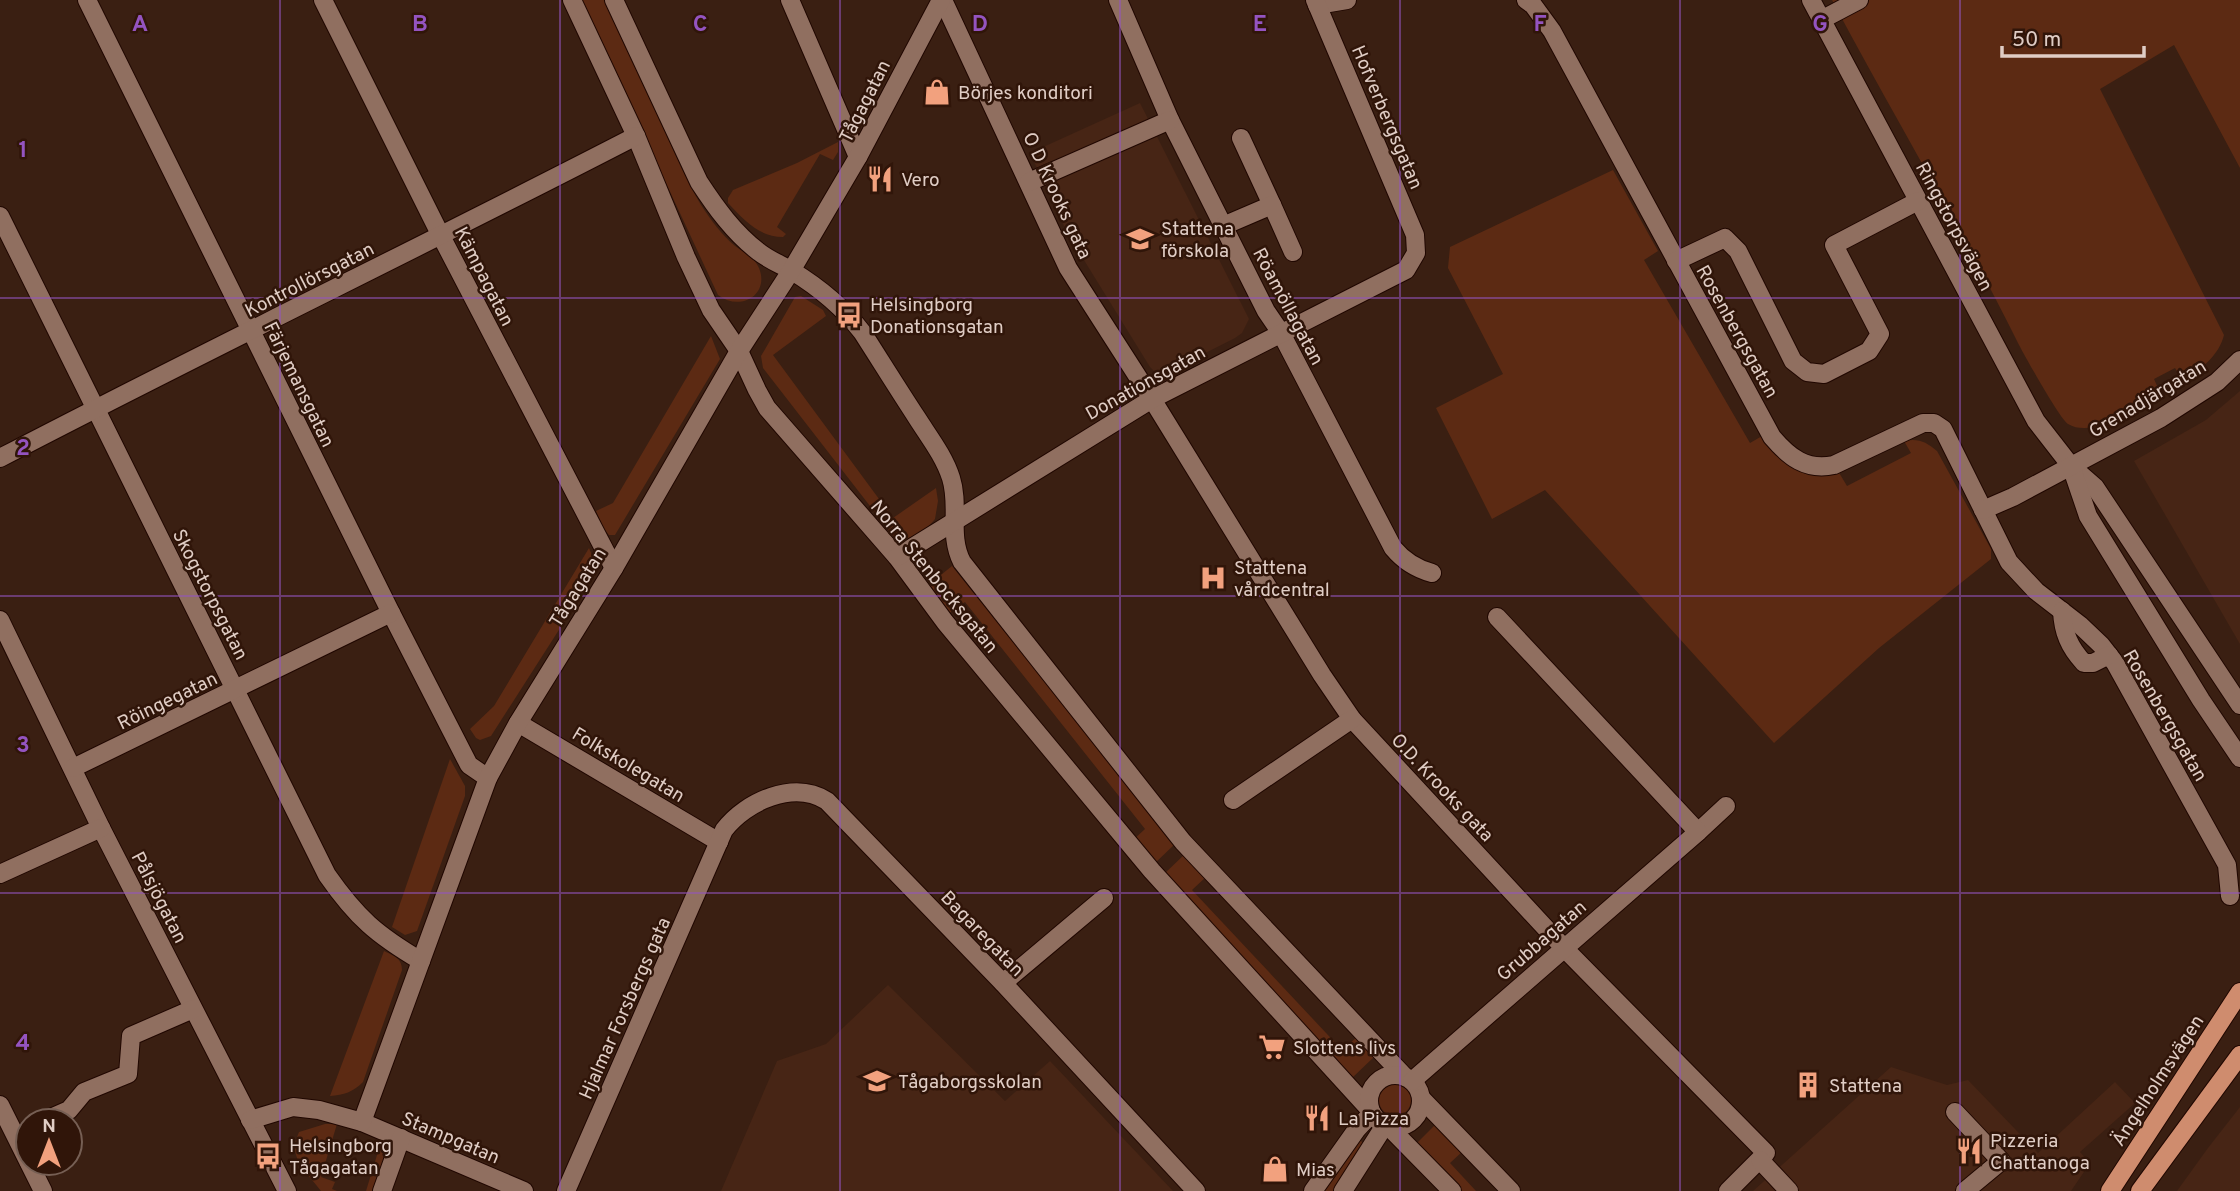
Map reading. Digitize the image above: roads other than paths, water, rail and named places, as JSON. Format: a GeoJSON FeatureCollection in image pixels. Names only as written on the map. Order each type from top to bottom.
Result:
{"type":"FeatureCollection","features":[{"type":"Feature","properties":{"kind":"main road","name":"Ängelholmsvägen"},"geometry":{"type":"LineString","coordinates":[[2110,1191],[2240,992]]}},
{"type":"Feature","properties":{"kind":"main road"},"geometry":{"type":"LineString","coordinates":[[2140,1191],[2240,1055]]}},
{"type":"Feature","properties":{"kind":"street","name":"Färjemansgatan"},"geometry":{"type":"LineString","coordinates":[[87,0],[469,765],[488,778]]}},
{"type":"Feature","properties":{"kind":"street","name":"Kämpagatan"},"geometry":{"type":"LineString","coordinates":[[323,0],[441,236],[614,568]]}},
{"type":"Feature","properties":{"kind":"street","name":"Norra Stenbocksgatan"},"geometry":{"type":"LineString","coordinates":[[572,0],[636,136],[711,310],[739,351],[768,408],[897,557],[945,622],[1152,872],[1376,1119],[1387,1126],[1452,1191]]}},
{"type":"Feature","properties":{"kind":"street","name":"Norra Stenbocksgatan"},"geometry":{"type":"LineString","coordinates":[[614,0],[699,182],[714,205],[729,224],[761,254],[828,295],[849,315],[946,464],[954,489],[955,546],[962,562],[1175,831],[1418,1088],[1422,1098],[1511,1191]]}},
{"type":"Feature","properties":{"kind":"street"},"geometry":{"type":"LineString","coordinates":[[790,0],[859,157]]}},
{"type":"Feature","properties":{"kind":"street","name":"Tågagatan"},"geometry":{"type":"LineString","coordinates":[[362,1122],[488,778],[518,723],[614,568],[739,351],[792,271],[859,157],[942,0]]}},
{"type":"Feature","properties":{"kind":"street","name":"O D Krooks gata"},"geometry":{"type":"LineString","coordinates":[[942,0],[1068,268],[1152,399]]}},
{"type":"Feature","properties":{"kind":"street","name":"Röamöllagatan"},"geometry":{"type":"LineString","coordinates":[[1118,0],[1170,120],[1223,226],[1393,548],[1401,557],[1432,573]]}},
{"type":"Feature","properties":{"kind":"street"},"geometry":{"type":"LineString","coordinates":[[1316,2],[1347,0]]}},
{"type":"Feature","properties":{"kind":"street","name":"Rosenbergsgatan"},"geometry":{"type":"LineString","coordinates":[[1526,0],[1533,5],[1552,31],[1772,437],[1791,458],[1809,466],[1834,465],[1923,423],[1934,423],[1943,429],[2009,562],[2036,591],[2080,625],[2115,663],[2227,865],[2230,896]]}},
{"type":"Feature","properties":{"kind":"street","name":"Ringstorpsvägen"},"geometry":{"type":"LineString","coordinates":[[1811,0],[2036,421],[2071,467],[2095,487],[2240,705]]}},
{"type":"Feature","properties":{"kind":"street"},"geometry":{"type":"LineString","coordinates":[[1821,20],[1859,0]]}},
{"type":"Feature","properties":{"kind":"street","name":"Hofverbergsgatan"},"geometry":{"type":"LineString","coordinates":[[1316,2],[1415,234],[1416,253]]}},
{"type":"Feature","properties":{"kind":"street"},"geometry":{"type":"LineString","coordinates":[[1029,182],[1170,120]]}},
{"type":"Feature","properties":{"kind":"street","name":"Kontrollörsgatan"},"geometry":{"type":"LineString","coordinates":[[0,458],[636,136]]}},
{"type":"Feature","properties":{"kind":"street"},"geometry":{"type":"LineString","coordinates":[[1241,138],[1293,252]]}},
{"type":"Feature","properties":{"kind":"street"},"geometry":{"type":"LineString","coordinates":[[1676,261],[1725,238],[1738,251],[1793,361],[1807,372],[1824,374],[1869,351],[1880,334],[1834,245],[1918,201]]}},
{"type":"Feature","properties":{"kind":"street"},"geometry":{"type":"LineString","coordinates":[[1223,226],[1272,205]]}},
{"type":"Feature","properties":{"kind":"street","name":"Skogstorpsgatan"},"geometry":{"type":"LineString","coordinates":[[0,216],[327,875],[367,925],[385,940],[421,961]]}},
{"type":"Feature","properties":{"kind":"street","name":"Donationsgatan"},"geometry":{"type":"LineString","coordinates":[[897,557],[1152,399],[1406,270],[1416,253]]}},
{"type":"Feature","properties":{"kind":"street","name":"Grenadjärgatan"},"geometry":{"type":"LineString","coordinates":[[2071,467],[2198,397],[2240,360]]}},
{"type":"Feature","properties":{"kind":"street","name":"O.D. Krooks gata"},"geometry":{"type":"LineString","coordinates":[[1152,399],[1322,675],[1352,719],[1564,948],[1763,1157],[1789,1191]]}},
{"type":"Feature","properties":{"kind":"street"},"geometry":{"type":"LineString","coordinates":[[1983,510],[2071,467]]}},
{"type":"Feature","properties":{"kind":"street","name":"Ringstorpsvägen"},"geometry":{"type":"LineString","coordinates":[[2071,467],[2088,516],[2201,700],[2240,758]]}},
{"type":"Feature","properties":{"kind":"street","name":"Röingegatan"},"geometry":{"type":"LineString","coordinates":[[74,768],[391,613]]}},
{"type":"Feature","properties":{"kind":"street"},"geometry":{"type":"LineString","coordinates":[[1497,617],[1699,832]]}},
{"type":"Feature","properties":{"kind":"street","name":"Pålsjögatan"},"geometry":{"type":"LineString","coordinates":[[0,620],[101,828],[287,1191]]}},
{"type":"Feature","properties":{"kind":"street"},"geometry":{"type":"LineString","coordinates":[[1233,800],[1352,719]]}},
{"type":"Feature","properties":{"kind":"street","name":"Folkskolegatan"},"geometry":{"type":"LineString","coordinates":[[518,723],[719,842]]}},
{"type":"Feature","properties":{"kind":"street","name":"Bagaregatan"},"geometry":{"type":"LineString","coordinates":[[719,842],[733,818],[759,802],[793,792],[818,795],[827,801],[1003,983],[1195,1191]]}},
{"type":"Feature","properties":{"kind":"street","name":"Grubbagatan"},"geometry":{"type":"LineString","coordinates":[[1408,1079],[1564,948],[1726,806]]}},
{"type":"Feature","properties":{"kind":"street"},"geometry":{"type":"LineString","coordinates":[[0,874],[101,828]]}},
{"type":"Feature","properties":{"kind":"street","name":"Hjalmar Forsbergs gata"},"geometry":{"type":"LineString","coordinates":[[566,1191],[719,842]]}},
{"type":"Feature","properties":{"kind":"street"},"geometry":{"type":"LineString","coordinates":[[1003,983],[1104,898]]}},
{"type":"Feature","properties":{"kind":"street"},"geometry":{"type":"LineString","coordinates":[[72,1107],[84,1092],[128,1074],[131,1036],[193,1009]]}},
{"type":"Feature","properties":{"kind":"street"},"geometry":{"type":"LineString","coordinates":[[1313,1191],[1371,1111],[1370,1096],[1373,1087],[1391,1075],[1408,1079]]}},
{"type":"Feature","properties":{"kind":"street"},"geometry":{"type":"LineString","coordinates":[[1343,1191],[1387,1126],[1402,1127],[1413,1121],[1420,1111],[1422,1098]]}},
{"type":"Feature","properties":{"kind":"street"},"geometry":{"type":"LineString","coordinates":[[0,1104],[14,1122]]}},
{"type":"Feature","properties":{"kind":"street"},"geometry":{"type":"LineString","coordinates":[[250,1120],[293,1107],[319,1110],[362,1122]]}},
{"type":"Feature","properties":{"kind":"street"},"geometry":{"type":"LineString","coordinates":[[1955,1112],[2001,1161],[1965,1191]]}},
{"type":"Feature","properties":{"kind":"street","name":"Stampgatan"},"geometry":{"type":"LineString","coordinates":[[362,1122],[524,1191]]}},
{"type":"Feature","properties":{"kind":"street"},"geometry":{"type":"LineString","coordinates":[[382,1191],[401,1138]]}},
{"type":"Feature","properties":{"kind":"street"},"geometry":{"type":"LineString","coordinates":[[1728,1191],[1763,1157]]}},
{"type":"Feature","properties":{"kind":"place","name":"Börjes konditori"},"geometry":{"type":"Point","coordinates":[937,92]}},
{"type":"Feature","properties":{"kind":"place","name":"Vero"},"geometry":{"type":"Point","coordinates":[880,179]}},
{"type":"Feature","properties":{"kind":"place","name":"Stattena förskola"},"geometry":{"type":"Point","coordinates":[1140,239]}},
{"type":"Feature","properties":{"kind":"place","name":"Helsingborg Donationsgatan"},"geometry":{"type":"Point","coordinates":[849,315]}},
{"type":"Feature","properties":{"kind":"place","name":"Stattena vårdcentral"},"geometry":{"type":"Point","coordinates":[1213,578]}},
{"type":"Feature","properties":{"kind":"place","name":"Slottens livs"},"geometry":{"type":"Point","coordinates":[1272,1047]}},
{"type":"Feature","properties":{"kind":"place","name":"Tågaborgsskolan"},"geometry":{"type":"Point","coordinates":[877,1081]}},
{"type":"Feature","properties":{"kind":"place","name":"Stattena"},"geometry":{"type":"Point","coordinates":[1808,1085]}},
{"type":"Feature","properties":{"kind":"place","name":"La Pizza"},"geometry":{"type":"Point","coordinates":[1317,1118]}},
{"type":"Feature","properties":{"kind":"place","name":"Pizzeria Chattanoga"},"geometry":{"type":"Point","coordinates":[1969,1151]}},
{"type":"Feature","properties":{"kind":"place","name":"Helsingborg Tågagatan"},"geometry":{"type":"Point","coordinates":[268,1156]}},
{"type":"Feature","properties":{"kind":"place","name":"Mias"},"geometry":{"type":"Point","coordinates":[1275,1169]}}]}
